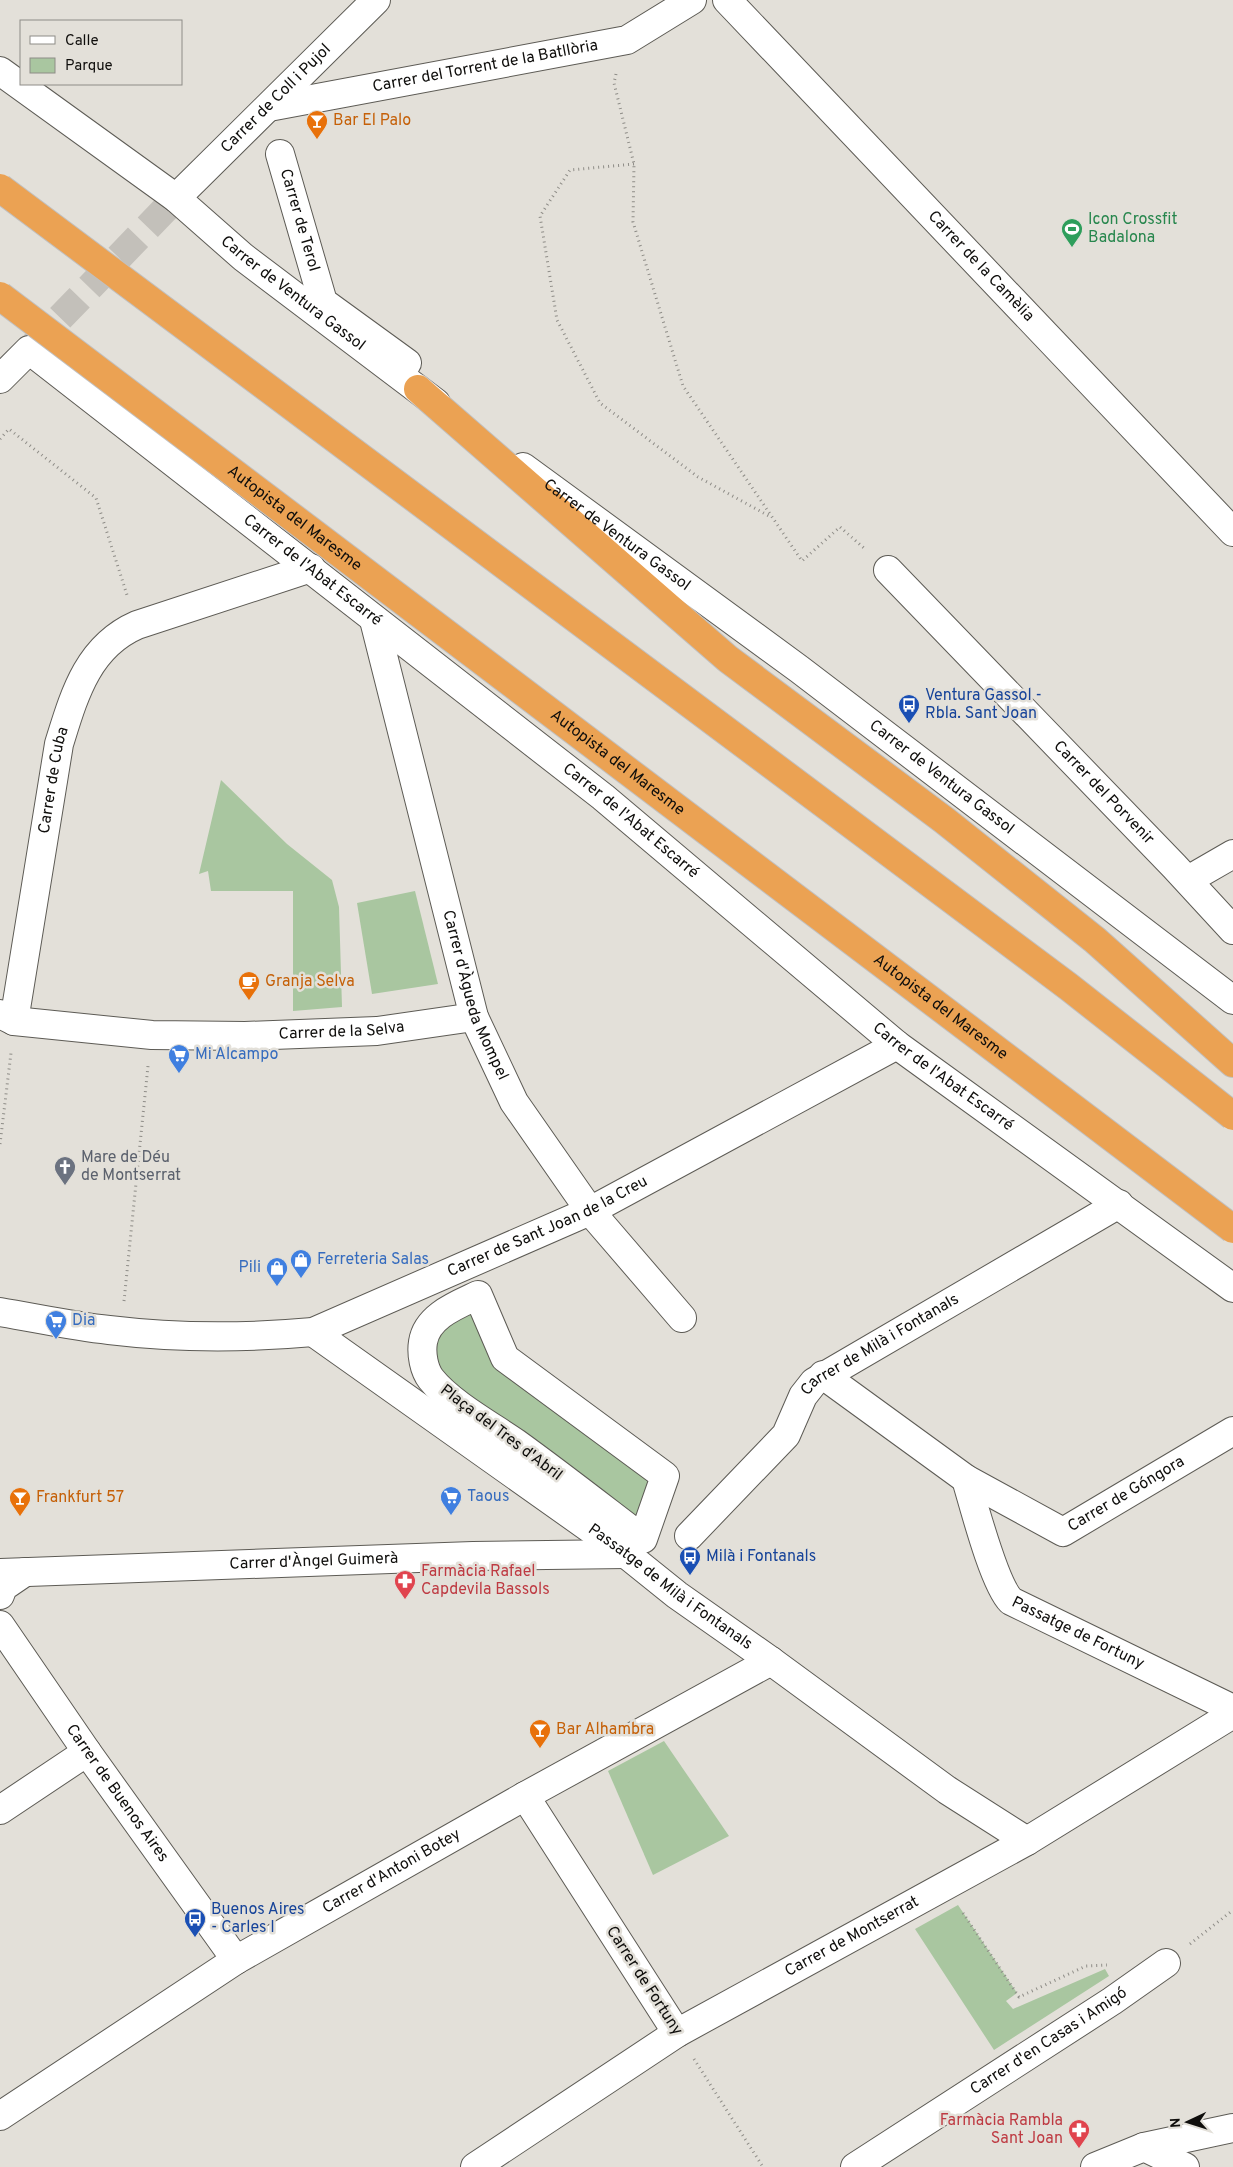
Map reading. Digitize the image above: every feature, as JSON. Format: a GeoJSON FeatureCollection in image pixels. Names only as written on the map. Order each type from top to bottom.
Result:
{"type":"FeatureCollection","features":[{"type":"Feature","properties":{"kind":"highway"},"geometry":{"type":"LineString","coordinates":[[0,188],[1069,987],[1233,1116]]}},
{"type":"Feature","properties":{"kind":"highway","name":"Autopista del Maresme"},"geometry":{"type":"LineString","coordinates":[[0,296],[1233,1229]]}},
{"type":"Feature","properties":{"kind":"highway"},"geometry":{"type":"LineString","coordinates":[[418,389],[728,659],[944,820],[1095,940],[1228,1058]]}},
{"type":"Feature","properties":{"kind":"street","name":"Carrer de Coll i Pujol"},"geometry":{"type":"LineString","coordinates":[[176,198],[376,0]]}},
{"type":"Feature","properties":{"kind":"street","name":"Carrer del Torrent de la Batllòria"},"geometry":{"type":"LineString","coordinates":[[268,107],[627,40],[692,0]]}},
{"type":"Feature","properties":{"kind":"street","name":"Carrer de la Camèlia"},"geometry":{"type":"LineString","coordinates":[[727,0],[1233,532]]}},
{"type":"Feature","properties":{"kind":"street","name":"Carrer de Ventura Gassol"},"geometry":{"type":"LineString","coordinates":[[0,71],[176,198],[237,252],[418,389],[798,669],[1233,1000]]}},
{"type":"Feature","properties":{"kind":"street","name":"Carrer de Terol"},"geometry":{"type":"LineString","coordinates":[[280,154],[323,302],[407,363]]}},
{"type":"Feature","properties":{"kind":"street","name":"Carrer de l'Abat Escarré"},"geometry":{"type":"LineString","coordinates":[[0,379],[29,350],[603,797],[897,1045],[1233,1288]]}},
{"type":"Feature","properties":{"kind":"street","name":"Carrer de Cuba"},"geometry":{"type":"LineString","coordinates":[[7,1017],[62,735],[72,702],[89,667],[101,649],[115,637],[137,625],[311,568]]}},
{"type":"Feature","properties":{"kind":"street","name":"Carrer del Porvenir"},"geometry":{"type":"LineString","coordinates":[[888,570],[1188,880],[1233,930]]}},
{"type":"Feature","properties":{"kind":"street","name":"Carrer d'Àgueda Mompel"},"geometry":{"type":"LineString","coordinates":[[374,620],[474,1017],[514,1102],[590,1211],[682,1318]]}},
{"type":"Feature","properties":{"kind":"street"},"geometry":{"type":"LineString","coordinates":[[1188,880],[1233,854]]}},
{"type":"Feature","properties":{"kind":"street","name":"Carrer de la Selva"},"geometry":{"type":"LineString","coordinates":[[7,1017],[152,1035],[245,1036],[377,1030],[474,1017]]}},
{"type":"Feature","properties":{"kind":"street","name":"Carrer de Sant Joan de la Creu"},"geometry":{"type":"LineString","coordinates":[[0,1312],[121,1331],[201,1336],[272,1336],[313,1332],[590,1211],[897,1045]]}},
{"type":"Feature","properties":{"kind":"street","name":"Carrer de Milà i Fontanals"},"geometry":{"type":"LineString","coordinates":[[689,1536],[786,1435],[803,1396],[822,1375],[1119,1204]]}},
{"type":"Feature","properties":{"kind":"street","name":"Plaça del Tres d'Abril"},"geometry":{"type":"LineString","coordinates":[[478,1295],[504,1358],[666,1476],[635,1547],[543,1463],[439,1387],[427,1373],[424,1360],[423,1342],[431,1323],[448,1311],[478,1295]]}},
{"type":"Feature","properties":{"kind":"street","name":"Passatge de Milà i Fontanals"},"geometry":{"type":"LineString","coordinates":[[313,1332],[635,1547],[677,1595],[771,1661],[947,1790],[1027,1841]]}},
{"type":"Feature","properties":{"kind":"street"},"geometry":{"type":"LineString","coordinates":[[822,1375],[966,1479]]}},
{"type":"Feature","properties":{"kind":"street","name":"Carrer de Góngora"},"geometry":{"type":"LineString","coordinates":[[966,1479],[1063,1532],[1233,1431]]}},
{"type":"Feature","properties":{"kind":"street","name":"Passatge de Fortuny"},"geometry":{"type":"LineString","coordinates":[[966,1479],[992,1562],[1004,1592],[1011,1601],[1233,1709]]}},
{"type":"Feature","properties":{"kind":"street","name":"Carrer d'Àngel Guimerà"},"geometry":{"type":"LineString","coordinates":[[13,1572],[473,1556],[635,1547]]}},
{"type":"Feature","properties":{"kind":"street"},"geometry":{"type":"LineString","coordinates":[[0,1595],[13,1572]]}},
{"type":"Feature","properties":{"kind":"street","name":"Carrer de Buenos Aires"},"geometry":{"type":"LineString","coordinates":[[0,1625],[236,1960]]}},
{"type":"Feature","properties":{"kind":"street","name":"Carrer d'Antoni Botey"},"geometry":{"type":"LineString","coordinates":[[0,2116],[236,1960],[525,1796],[771,1661]]}},
{"type":"Feature","properties":{"kind":"street","name":"Carrer de Montserrat"},"geometry":{"type":"LineString","coordinates":[[475,2167],[677,2033],[1027,1841],[1233,1714]]}},
{"type":"Feature","properties":{"kind":"street"},"geometry":{"type":"LineString","coordinates":[[0,1810],[88,1752]]}},
{"type":"Feature","properties":{"kind":"street","name":"Carrer de Fortuny"},"geometry":{"type":"LineString","coordinates":[[525,1796],[677,2033]]}},
{"type":"Feature","properties":{"kind":"street","name":"Carrer d'en Casas i Amigó"},"geometry":{"type":"LineString","coordinates":[[855,2167],[1112,2002],[1156,1970]]}},
{"type":"Feature","properties":{"kind":"street"},"geometry":{"type":"LineString","coordinates":[[1095,2167],[1144,2147],[1233,2128]]}},
{"type":"Feature","properties":{"kind":"street"},"geometry":{"type":"LineString","coordinates":[[1144,2147],[1186,2167]]}},
{"type":"Feature","properties":{"kind":"path"},"geometry":{"type":"LineString","coordinates":[[627,40],[614,83],[634,164],[632,222],[683,386],[802,561],[840,527],[888,570]]}},
{"type":"Feature","properties":{"kind":"path"},"geometry":{"type":"LineString","coordinates":[[634,164],[570,170],[540,216],[557,320],[600,403],[698,477],[771,517]]}},
{"type":"Feature","properties":{"kind":"path"},"geometry":{"type":"LineString","coordinates":[[0,439],[9,429],[96,498],[137,625]]}},
{"type":"Feature","properties":{"kind":"path"},"geometry":{"type":"LineString","coordinates":[[0,1144],[7,1017]]}},
{"type":"Feature","properties":{"kind":"path"},"geometry":{"type":"LineString","coordinates":[[121,1331],[133,1196],[152,1035]]}},
{"type":"Feature","properties":{"kind":"path"},"geometry":{"type":"LineString","coordinates":[[944,1887],[1019,1997],[1086,1966],[1117,1964],[1156,1970],[1233,1910]]}},
{"type":"Feature","properties":{"kind":"path","name":"Carrer de Fortuny"},"geometry":{"type":"LineString","coordinates":[[677,2033],[764,2167]]}},
{"type":"Feature","properties":{"kind":"green space"},"geometry":{"type":"Polygon","coordinates":[[[221,780],[287,844],[332,880],[339,907],[342,1007],[293,1011],[293,891],[211,891],[208,871],[199,874],[221,780]]]}},
{"type":"Feature","properties":{"kind":"green space"},"geometry":{"type":"Polygon","coordinates":[[[415,891],[438,984],[372,994],[357,903],[415,891]]]}},
{"type":"Feature","properties":{"kind":"green space"},"geometry":{"type":"Polygon","coordinates":[[[475,1308],[502,1372],[659,1481],[641,1527],[437,1378],[434,1327],[475,1308]]]}},
{"type":"Feature","properties":{"kind":"green space"},"geometry":{"type":"Polygon","coordinates":[[[664,1741],[729,1836],[653,1875],[608,1771],[664,1741]]]}},
{"type":"Feature","properties":{"kind":"green space"},"geometry":{"type":"Polygon","coordinates":[[[958,1905],[1017,1993],[1006,2001],[1013,2009],[1105,1969],[1109,1976],[994,2050],[915,1929],[958,1905]]]}},
{"type":"Feature","properties":{"kind":"tunnel"},"geometry":{"type":"LineString","coordinates":[[31,348],[176,198]]}},
{"type":"Feature","properties":{"kind":"place","name":"Bar El Palo"},"geometry":{"type":"Point","coordinates":[317,140]}},
{"type":"Feature","properties":{"kind":"place","name":"Icon Crossfit Badalona"},"geometry":{"type":"Point","coordinates":[1072,248]}},
{"type":"Feature","properties":{"kind":"place","name":"Ventura Gassol - Rbla. Sant Joan"},"geometry":{"type":"Point","coordinates":[909,724]}},
{"type":"Feature","properties":{"kind":"place","name":"Granja Selva"},"geometry":{"type":"Point","coordinates":[249,1001]}},
{"type":"Feature","properties":{"kind":"place","name":"Mi Alcampo"},"geometry":{"type":"Point","coordinates":[179,1074]}},
{"type":"Feature","properties":{"kind":"place","name":"Mare de Déu de Montserrat"},"geometry":{"type":"Point","coordinates":[65,1186]}},
{"type":"Feature","properties":{"kind":"place","name":"Ferreteria Salas"},"geometry":{"type":"Point","coordinates":[301,1279]}},
{"type":"Feature","properties":{"kind":"place","name":"Pili"},"geometry":{"type":"Point","coordinates":[277,1287]}},
{"type":"Feature","properties":{"kind":"place","name":"Dia"},"geometry":{"type":"Point","coordinates":[56,1340]}},
{"type":"Feature","properties":{"kind":"place","name":"Taous"},"geometry":{"type":"Point","coordinates":[451,1516]}},
{"type":"Feature","properties":{"kind":"place","name":"Frankfurt 57"},"geometry":{"type":"Point","coordinates":[20,1517]}},
{"type":"Feature","properties":{"kind":"place","name":"Milà i Fontanals"},"geometry":{"type":"Point","coordinates":[690,1576]}},
{"type":"Feature","properties":{"kind":"place","name":"Farmàcia Rafael Capdevila Bassols"},"geometry":{"type":"Point","coordinates":[405,1600]}},
{"type":"Feature","properties":{"kind":"place","name":"Bar Alhambra"},"geometry":{"type":"Point","coordinates":[540,1749]}},
{"type":"Feature","properties":{"kind":"place","name":"Buenos Aires - Carles I"},"geometry":{"type":"Point","coordinates":[195,1938]}},
{"type":"Feature","properties":{"kind":"place","name":"Farmàcia Rambla Sant Joan"},"geometry":{"type":"Point","coordinates":[1079,2149]}}]}
